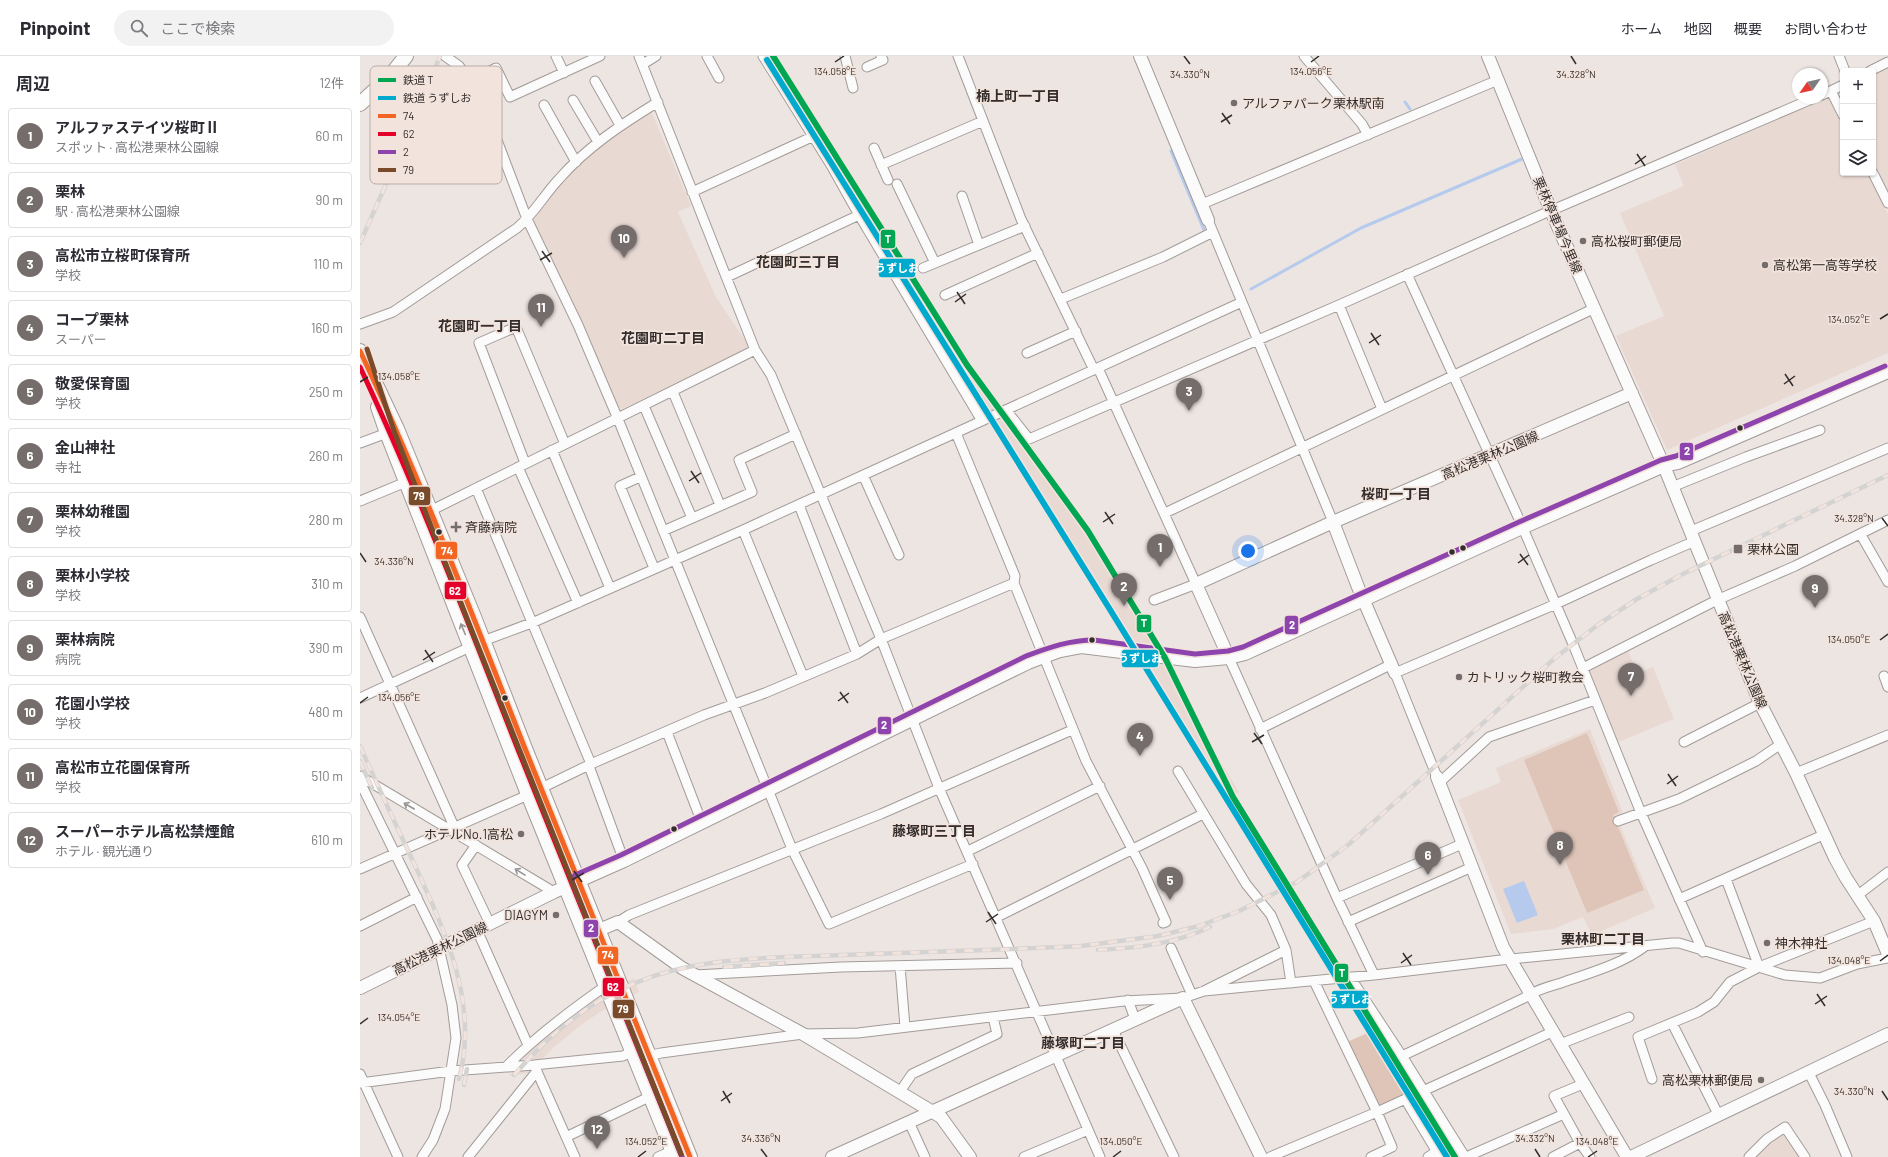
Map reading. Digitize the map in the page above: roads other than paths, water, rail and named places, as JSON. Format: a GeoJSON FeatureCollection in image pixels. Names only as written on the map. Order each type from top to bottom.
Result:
{"type":"FeatureCollection","features":[{"type":"Feature","properties":{"kind":"main road"},"geometry":{"type":"LineString","coordinates":[[398,66],[406,56]]}},
{"type":"Feature","properties":{"kind":"main road"},"geometry":{"type":"LineString","coordinates":[[360,104],[370,95]]}},
{"type":"Feature","properties":{"kind":"main road"},"geometry":{"type":"LineString","coordinates":[[362,356],[386,433],[406,482],[541,788],[566,886],[599,930],[648,1056],[690,1157]]}},
{"type":"Feature","properties":{"kind":"main road"},"geometry":{"type":"LineString","coordinates":[[362,356],[397,429],[430,511],[528,794],[607,985],[673,1154]]}},
{"type":"Feature","properties":{"kind":"street"},"geometry":{"type":"LineString","coordinates":[[445,56],[459,66]]}},
{"type":"Feature","properties":{"kind":"street"},"geometry":{"type":"LineString","coordinates":[[556,56],[564,74]]}},
{"type":"Feature","properties":{"kind":"street"},"geometry":{"type":"LineString","coordinates":[[656,56],[641,60],[755,350],[771,375],[881,639],[939,788],[1017,963],[1036,1012],[1100,1157]]}},
{"type":"Feature","properties":{"kind":"street"},"geometry":{"type":"LineString","coordinates":[[707,56],[719,78]]}},
{"type":"Feature","properties":{"kind":"street"},"geometry":{"type":"LineString","coordinates":[[763,56],[814,136],[859,215],[982,421]]}},
{"type":"Feature","properties":{"kind":"street"},"geometry":{"type":"LineString","coordinates":[[845,56],[853,88]]}},
{"type":"Feature","properties":{"kind":"street"},"geometry":{"type":"LineString","coordinates":[[867,67],[883,60],[881,56]]}},
{"type":"Feature","properties":{"kind":"street"},"geometry":{"type":"LineString","coordinates":[[958,56],[1025,226],[1076,330],[1114,402],[1165,513],[1260,729],[1348,922],[1374,975]]}},
{"type":"Feature","properties":{"kind":"street"},"geometry":{"type":"LineString","coordinates":[[1140,56],[1259,340],[1393,668],[1472,867],[1502,948],[1627,1157]]}},
{"type":"Feature","properties":{"kind":"street"},"geometry":{"type":"LineString","coordinates":[[1304,56],[1362,124],[1368,134]]}},
{"type":"Feature","properties":{"kind":"street","name":"栗林停車場今里線"},"geometry":{"type":"LineString","coordinates":[[1488,56],[1551,211],[1632,393]]}},
{"type":"Feature","properties":{"kind":"street"},"geometry":{"type":"LineString","coordinates":[[1839,56],[1844,68]]}},
{"type":"Feature","properties":{"kind":"street"},"geometry":{"type":"LineString","coordinates":[[1876,68],[1888,62],[1886,56]]}},
{"type":"Feature","properties":{"kind":"street"},"geometry":{"type":"LineString","coordinates":[[502,80],[510,97],[564,74],[595,57]]}},
{"type":"Feature","properties":{"kind":"street"},"geometry":{"type":"LineString","coordinates":[[1202,204],[1498,80]]}},
{"type":"Feature","properties":{"kind":"street"},"geometry":{"type":"LineString","coordinates":[[595,81],[620,125]]}},
{"type":"Feature","properties":{"kind":"street"},"geometry":{"type":"LineString","coordinates":[[1828,92],[1840,86]]}},
{"type":"Feature","properties":{"kind":"street"},"geometry":{"type":"LineString","coordinates":[[1828,96],[1840,111]]}},
{"type":"Feature","properties":{"kind":"street"},"geometry":{"type":"LineString","coordinates":[[573,100],[598,142]]}},
{"type":"Feature","properties":{"kind":"street"},"geometry":{"type":"LineString","coordinates":[[360,324],[393,312],[527,219],[559,179],[598,142],[620,125],[658,102]]}},
{"type":"Feature","properties":{"kind":"street"},"geometry":{"type":"LineString","coordinates":[[1006,410],[1029,439],[1800,104]]}},
{"type":"Feature","properties":{"kind":"street"},"geometry":{"type":"LineString","coordinates":[[544,105],[576,162]]}},
{"type":"Feature","properties":{"kind":"street"},"geometry":{"type":"LineString","coordinates":[[881,165],[983,121]]}},
{"type":"Feature","properties":{"kind":"street"},"geometry":{"type":"LineString","coordinates":[[692,192],[814,136]]}},
{"type":"Feature","properties":{"kind":"street"},"geometry":{"type":"LineString","coordinates":[[874,148],[888,180]]}},
{"type":"Feature","properties":{"kind":"street"},"geometry":{"type":"LineString","coordinates":[[502,153],[527,219],[578,325],[618,419],[640,477],[664,531],[792,849],[829,924],[973,864]]}},
{"type":"Feature","properties":{"kind":"street"},"geometry":{"type":"LineString","coordinates":[[1874,176],[1888,203]]}},
{"type":"Feature","properties":{"kind":"street"},"geometry":{"type":"LineString","coordinates":[[897,184],[935,263]]}},
{"type":"Feature","properties":{"kind":"street"},"geometry":{"type":"LineString","coordinates":[[962,196],[979,245]]}},
{"type":"Feature","properties":{"kind":"street"},"geometry":{"type":"LineString","coordinates":[[727,277],[859,215]]}},
{"type":"Feature","properties":{"kind":"street"},"geometry":{"type":"LineString","coordinates":[[923,268],[1025,226]]}},
{"type":"Feature","properties":{"kind":"street"},"geometry":{"type":"LineString","coordinates":[[1061,299],[1163,257],[1213,232]]}},
{"type":"Feature","properties":{"kind":"street"},"geometry":{"type":"LineString","coordinates":[[945,295],[1038,253]]}},
{"type":"Feature","properties":{"kind":"street"},"geometry":{"type":"LineString","coordinates":[[1407,274],[1454,375],[1556,604],[1642,812],[1703,952]]}},
{"type":"Feature","properties":{"kind":"street"},"geometry":{"type":"LineString","coordinates":[[360,698],[477,644],[534,622],[799,505],[1242,302]]}},
{"type":"Feature","properties":{"kind":"street"},"geometry":{"type":"LineString","coordinates":[[1339,305],[1382,409]]}},
{"type":"Feature","properties":{"kind":"street"},"geometry":{"type":"LineString","coordinates":[[1165,513],[1595,308]]}},
{"type":"Feature","properties":{"kind":"street"},"geometry":{"type":"LineString","coordinates":[[565,444],[516,326],[479,342],[522,465],[578,603]]}},
{"type":"Feature","properties":{"kind":"street"},"geometry":{"type":"LineString","coordinates":[[1026,353],[1076,330]]}},
{"type":"Feature","properties":{"kind":"street"},"geometry":{"type":"LineString","coordinates":[[430,511],[755,350]]}},
{"type":"Feature","properties":{"kind":"street","name":"高松港栗林公園線"},"geometry":{"type":"LineString","coordinates":[[360,988],[566,886],[624,861],[1045,657],[1081,647],[1099,648],[1177,660],[1195,661],[1229,658],[1245,654],[1522,528],[1664,466],[1678,463],[1888,372]]}},
{"type":"Feature","properties":{"kind":"street"},"geometry":{"type":"LineString","coordinates":[[672,392],[720,505]]}},
{"type":"Feature","properties":{"kind":"street","name":"高松港栗林公園線"},"geometry":{"type":"LineString","coordinates":[[1196,584],[1333,522],[1632,393],[1693,536],[1760,703],[1796,773],[1823,834],[1846,878],[1874,921],[1888,954]]}},
{"type":"Feature","properties":{"kind":"street"},"geometry":{"type":"LineString","coordinates":[[644,406],[692,518]]}},
{"type":"Feature","properties":{"kind":"street"},"geometry":{"type":"LineString","coordinates":[[1672,486],[1820,430]]}},
{"type":"Feature","properties":{"kind":"street"},"geometry":{"type":"LineString","coordinates":[[360,443],[386,433]]}},
{"type":"Feature","properties":{"kind":"street"},"geometry":{"type":"LineString","coordinates":[[956,433],[1015,576],[1014,583],[1045,657],[1072,730],[1086,761],[1156,896],[1166,922],[1163,923]]}},
{"type":"Feature","properties":{"kind":"street"},"geometry":{"type":"LineString","coordinates":[[664,531],[752,492],[739,460],[796,434]]}},
{"type":"Feature","properties":{"kind":"street"},"geometry":{"type":"LineString","coordinates":[[1260,729],[1393,668],[1556,604],[1651,560],[1693,536],[1888,448]]}},
{"type":"Feature","properties":{"kind":"street"},"geometry":{"type":"LineString","coordinates":[[552,450],[610,588]]}},
{"type":"Feature","properties":{"kind":"street"},"geometry":{"type":"LineString","coordinates":[[863,475],[899,555]]}},
{"type":"Feature","properties":{"kind":"street"},"geometry":{"type":"LineString","coordinates":[[640,477],[620,486],[654,568]]}},
{"type":"Feature","properties":{"kind":"street"},"geometry":{"type":"LineString","coordinates":[[360,501],[406,482]]}},
{"type":"Feature","properties":{"kind":"street"},"geometry":{"type":"LineString","coordinates":[[476,488],[534,622],[590,765],[624,861]]}},
{"type":"Feature","properties":{"kind":"street"},"geometry":{"type":"LineString","coordinates":[[799,505],[857,654]]}},
{"type":"Feature","properties":{"kind":"street"},"geometry":{"type":"LineString","coordinates":[[1583,668],[1718,600],[1888,520]]}},
{"type":"Feature","properties":{"kind":"street"},"geometry":{"type":"LineString","coordinates":[[743,530],[803,676]]}},
{"type":"Feature","properties":{"kind":"street"},"geometry":{"type":"LineString","coordinates":[[1861,534],[1888,582]]}},
{"type":"Feature","properties":{"kind":"street"},"geometry":{"type":"LineString","coordinates":[[360,869],[704,715],[734,705],[857,654],[881,639],[1014,583]]}},
{"type":"Feature","properties":{"kind":"street"},"geometry":{"type":"LineString","coordinates":[[1154,600],[1196,584]]}},
{"type":"Feature","properties":{"kind":"street"},"geometry":{"type":"LineString","coordinates":[[360,617],[452,822],[450,829]]}},
{"type":"Feature","properties":{"kind":"street"},"geometry":{"type":"LineString","coordinates":[[1884,676],[1888,687]]}},
{"type":"Feature","properties":{"kind":"street"},"geometry":{"type":"LineString","coordinates":[[1438,780],[1489,737],[1595,700]]}},
{"type":"Feature","properties":{"kind":"street"},"geometry":{"type":"LineString","coordinates":[[1684,742],[1760,703]]}},
{"type":"Feature","properties":{"kind":"street"},"geometry":{"type":"LineString","coordinates":[[599,930],[628,916],[939,788],[1072,730]]}},
{"type":"Feature","properties":{"kind":"street"},"geometry":{"type":"LineString","coordinates":[[667,732],[702,822]]}},
{"type":"Feature","properties":{"kind":"street"},"geometry":{"type":"LineString","coordinates":[[1796,773],[1888,735]]}},
{"type":"Feature","properties":{"kind":"street"},"geometry":{"type":"LineString","coordinates":[[1618,821],[1679,799],[1756,761],[1781,744]]}},
{"type":"Feature","properties":{"kind":"street"},"geometry":{"type":"LineString","coordinates":[[1178,771],[1246,884],[1270,915],[1286,950],[1291,983]]}},
{"type":"Feature","properties":{"kind":"street"},"geometry":{"type":"LineString","coordinates":[[360,776],[476,845],[566,886]]}},
{"type":"Feature","properties":{"kind":"street"},"geometry":{"type":"LineString","coordinates":[[360,782],[437,939],[450,996],[456,1038],[445,1109],[433,1140],[422,1157]]}},
{"type":"Feature","properties":{"kind":"street"},"geometry":{"type":"LineString","coordinates":[[968,851],[1100,786]]}},
{"type":"Feature","properties":{"kind":"street"},"geometry":{"type":"LineString","coordinates":[[996,917],[1203,814]]}},
{"type":"Feature","properties":{"kind":"street"},"geometry":{"type":"LineString","coordinates":[[1679,899],[1823,834]]}},
{"type":"Feature","properties":{"kind":"street"},"geometry":{"type":"LineString","coordinates":[[1337,898],[1462,844]]}},
{"type":"Feature","properties":{"kind":"street"},"geometry":{"type":"LineString","coordinates":[[476,845],[462,865],[490,924]]}},
{"type":"Feature","properties":{"kind":"street"},"geometry":{"type":"LineString","coordinates":[[1348,922],[1472,867]]}},
{"type":"Feature","properties":{"kind":"street"},"geometry":{"type":"LineString","coordinates":[[1858,895],[1888,872]]}},
{"type":"Feature","properties":{"kind":"street"},"geometry":{"type":"LineString","coordinates":[[1726,879],[1759,967]]}},
{"type":"Feature","properties":{"kind":"street"},"geometry":{"type":"LineString","coordinates":[[360,926],[417,897]]}},
{"type":"Feature","properties":{"kind":"street"},"geometry":{"type":"LineString","coordinates":[[1652,1079],[1638,1037],[1698,1012],[1714,1002],[1730,982],[1759,967],[1874,921]]}},
{"type":"Feature","properties":{"kind":"street"},"geometry":{"type":"LineString","coordinates":[[618,922],[695,975],[803,1034],[941,1117],[970,1157]]}},
{"type":"Feature","properties":{"kind":"street"},"geometry":{"type":"LineString","coordinates":[[477,930],[528,1045]]}},
{"type":"Feature","properties":{"kind":"street"},"geometry":{"type":"LineString","coordinates":[[1204,991],[1679,943],[1703,952],[1785,975],[1820,978],[1857,964],[1888,958]]}},
{"type":"Feature","properties":{"kind":"street"},"geometry":{"type":"LineString","coordinates":[[1402,1056],[1524,998],[1529,994],[1619,962],[1632,956],[1644,947]]}},
{"type":"Feature","properties":{"kind":"street"},"geometry":{"type":"LineString","coordinates":[[1172,948],[1188,996],[1261,1157]]}},
{"type":"Feature","properties":{"kind":"street"},"geometry":{"type":"LineString","coordinates":[[835,1156],[1135,1019],[1188,996],[1204,991],[1286,950]]}},
{"type":"Feature","properties":{"kind":"street"},"geometry":{"type":"LineString","coordinates":[[695,975],[900,966],[1017,963]]}},
{"type":"Feature","properties":{"kind":"street"},"geometry":{"type":"LineString","coordinates":[[900,966],[905,1027]]}},
{"type":"Feature","properties":{"kind":"street"},"geometry":{"type":"LineString","coordinates":[[1350,977],[1402,1056],[1465,1157],[1564,1114]]}},
{"type":"Feature","properties":{"kind":"street"},"geometry":{"type":"LineString","coordinates":[[1314,981],[1377,1112],[1392,1147],[1370,1157]]}},
{"type":"Feature","properties":{"kind":"street"},"geometry":{"type":"LineString","coordinates":[[506,1067],[528,1045],[568,1013],[607,985]]}},
{"type":"Feature","properties":{"kind":"street"},"geometry":{"type":"LineString","coordinates":[[648,1056],[803,1034],[858,1033],[1128,1000],[1188,996]]}},
{"type":"Feature","properties":{"kind":"street"},"geometry":{"type":"LineString","coordinates":[[1128,1000],[1135,1019]]}},
{"type":"Feature","properties":{"kind":"street"},"geometry":{"type":"LineString","coordinates":[[899,1093],[912,1074],[997,1034],[993,1017]]}},
{"type":"Feature","properties":{"kind":"street"},"geometry":{"type":"LineString","coordinates":[[1560,1044],[1629,1017]]}},
{"type":"Feature","properties":{"kind":"street"},"geometry":{"type":"LineString","coordinates":[[1672,1023],[1719,1116]]}},
{"type":"Feature","properties":{"kind":"street"},"geometry":{"type":"LineString","coordinates":[[1113,1030],[1174,1157]]}},
{"type":"Feature","properties":{"kind":"street"},"geometry":{"type":"LineString","coordinates":[[1270,1157],[1377,1112],[1552,1032]]}},
{"type":"Feature","properties":{"kind":"street"},"geometry":{"type":"LineString","coordinates":[[1631,1157],[1888,1034]]}},
{"type":"Feature","properties":{"kind":"street"},"geometry":{"type":"LineString","coordinates":[[398,1157],[361,1080],[506,1067],[536,1068],[623,1056],[633,1051]]}},
{"type":"Feature","properties":{"kind":"street"},"geometry":{"type":"LineString","coordinates":[[536,1068],[575,1157]]}},
{"type":"Feature","properties":{"kind":"street"},"geometry":{"type":"LineString","coordinates":[[468,1157],[536,1068]]}},
{"type":"Feature","properties":{"kind":"street"},"geometry":{"type":"LineString","coordinates":[[1809,1073],[1825,1105],[1847,1157]]}},
{"type":"Feature","properties":{"kind":"street"},"geometry":{"type":"LineString","coordinates":[[1583,1084],[1554,1096],[1580,1144],[1590,1157]]}},
{"type":"Feature","properties":{"kind":"street"},"geometry":{"type":"LineString","coordinates":[[566,1137],[651,1096]]}},
{"type":"Feature","properties":{"kind":"street"},"geometry":{"type":"LineString","coordinates":[[1405,1099],[1438,1154],[1428,1157]]}},
{"type":"Feature","properties":{"kind":"street"},"geometry":{"type":"LineString","coordinates":[[909,1122],[925,1157]]}},
{"type":"Feature","properties":{"kind":"street"},"geometry":{"type":"LineString","coordinates":[[1749,1157],[1767,1139],[1785,1127],[1805,1157]]}},
{"type":"Feature","properties":{"kind":"street"},"geometry":{"type":"LineString","coordinates":[[1024,1157],[1088,1130]]}},
{"type":"Feature","properties":{"kind":"street"},"geometry":{"type":"LineString","coordinates":[[1553,1157],[1580,1144]]}},
{"type":"Feature","properties":{"kind":"street"},"geometry":{"type":"LineString","coordinates":[[658,1157],[673,1154]]}},
{"type":"Feature","properties":{"kind":"water"},"geometry":{"type":"Polygon","coordinates":[[[1524,881],[1538,915],[1517,923],[1503,889],[1524,881]]]}},
{"type":"Feature","properties":{"kind":"waterway"},"geometry":{"type":"LineString","coordinates":[[1405,102],[1410,109]]}},
{"type":"Feature","properties":{"kind":"waterway"},"geometry":{"type":"LineString","coordinates":[[1171,151],[1204,230]]}},
{"type":"Feature","properties":{"kind":"waterway"},"geometry":{"type":"LineString","coordinates":[[1251,289],[1361,228],[1522,159]]}},
{"type":"Feature","properties":{"kind":"railway"},"geometry":{"type":"LineString","coordinates":[[436,66],[440,56]]}},
{"type":"Feature","properties":{"kind":"railway"},"geometry":{"type":"LineString","coordinates":[[360,243],[386,184]]}},
{"type":"Feature","properties":{"kind":"railway"},"geometry":{"type":"LineString","coordinates":[[514,1075],[540,1047],[583,1011],[633,984],[683,968],[709,963],[762,958],[1081,946],[1158,936],[1199,926],[1239,911],[1297,882],[1348,845],[1555,658],[1599,624],[1637,599],[1683,574],[1888,475]]}},
{"type":"Feature","properties":{"kind":"railway"},"geometry":{"type":"LineString","coordinates":[[360,746],[424,885],[446,938],[455,966],[462,993],[465,1022],[464,1050],[459,1079]]}},
{"type":"Feature","properties":{"kind":"railway"},"geometry":{"type":"LineString","coordinates":[[360,761],[372,788]]}},
{"type":"Feature","properties":{"kind":"railway"},"geometry":{"type":"LineString","coordinates":[[1098,950],[1155,944],[1197,933],[1210,927]]}},
{"type":"Feature","properties":{"kind":"railway"},"geometry":{"type":"LineString","coordinates":[[724,967],[784,963]]}},
{"type":"Feature","properties":{"kind":"railway"},"geometry":{"type":"LineString","coordinates":[[464,1085],[467,1069]]}},
{"type":"Feature","properties":{"kind":"rail line","name":"T"},"geometry":{"type":"LineString","coordinates":[[773,56],[967,365],[1088,531],[1165,658],[1233,797],[1455,1157]]}},
{"type":"Feature","properties":{"kind":"rail line","name":"うずしお"},"geometry":{"type":"LineString","coordinates":[[767,60],[1109,608],[1447,1157]]}},
{"type":"Feature","properties":{"kind":"place","name":"アルファパーク栗林駅南"},"geometry":{"type":"Point","coordinates":[1234,103]}},
{"type":"Feature","properties":{"kind":"place","name":"高松桜町郵便局"},"geometry":{"type":"Point","coordinates":[1583,241]}},
{"type":"Feature","properties":{"kind":"place","name":"花園小学校"},"geometry":{"type":"Point","coordinates":[624,258]}},
{"type":"Feature","properties":{"kind":"place","name":"高松第一高等学校"},"geometry":{"type":"Point","coordinates":[1765,265]}},
{"type":"Feature","properties":{"kind":"place","name":"高松市立花園保育所"},"geometry":{"type":"Point","coordinates":[541,327]}},
{"type":"Feature","properties":{"kind":"place","name":"高松市立桜町保育所"},"geometry":{"type":"Point","coordinates":[1189,411]}},
{"type":"Feature","properties":{"kind":"place","name":"斉藤病院"},"geometry":{"type":"Point","coordinates":[456,527]}},
{"type":"Feature","properties":{"kind":"place","name":"栗林公園"},"geometry":{"type":"Point","coordinates":[1738,549]}},
{"type":"Feature","properties":{"kind":"place","name":"アルファステイツ桜町Ⅱ"},"geometry":{"type":"Point","coordinates":[1160,567]}},
{"type":"Feature","properties":{"kind":"place","name":"栗林"},"geometry":{"type":"Point","coordinates":[1124,606]}},
{"type":"Feature","properties":{"kind":"place","name":"栗林病院"},"geometry":{"type":"Point","coordinates":[1815,608]}},
{"type":"Feature","properties":{"kind":"place","name":"カトリック桜町教会"},"geometry":{"type":"Point","coordinates":[1459,677]}},
{"type":"Feature","properties":{"kind":"place","name":"栗林幼稚園"},"geometry":{"type":"Point","coordinates":[1631,696]}},
{"type":"Feature","properties":{"kind":"place","name":"コープ栗林"},"geometry":{"type":"Point","coordinates":[1140,756]}},
{"type":"Feature","properties":{"kind":"place","name":"ホテルNo.1高松"},"geometry":{"type":"Point","coordinates":[521,834]}},
{"type":"Feature","properties":{"kind":"place","name":"栗林小学校"},"geometry":{"type":"Point","coordinates":[1560,865]}},
{"type":"Feature","properties":{"kind":"place","name":"金山神社"},"geometry":{"type":"Point","coordinates":[1428,875]}},
{"type":"Feature","properties":{"kind":"place","name":"敬愛保育園"},"geometry":{"type":"Point","coordinates":[1170,900]}},
{"type":"Feature","properties":{"kind":"place","name":"DIAGYM"},"geometry":{"type":"Point","coordinates":[556,915]}},
{"type":"Feature","properties":{"kind":"place","name":"神木神社"},"geometry":{"type":"Point","coordinates":[1767,943]}},
{"type":"Feature","properties":{"kind":"place","name":"高松栗林郵便局"},"geometry":{"type":"Point","coordinates":[1761,1080]}},
{"type":"Feature","properties":{"kind":"place","name":"スーパーホテル高松禁煙館"},"geometry":{"type":"Point","coordinates":[597,1149]}},
{"type":"Feature","properties":{"kind":"district","name":"楠上町一丁目"},"geometry":{"type":"Point","coordinates":[1018,95]}},
{"type":"Feature","properties":{"kind":"district","name":"花園町三丁目"},"geometry":{"type":"Point","coordinates":[798,261]}},
{"type":"Feature","properties":{"kind":"district","name":"花園町一丁目"},"geometry":{"type":"Point","coordinates":[480,325]}},
{"type":"Feature","properties":{"kind":"district","name":"花園町二丁目"},"geometry":{"type":"Point","coordinates":[663,337]}},
{"type":"Feature","properties":{"kind":"district","name":"桜町一丁目"},"geometry":{"type":"Point","coordinates":[1396,493]}},
{"type":"Feature","properties":{"kind":"district","name":"藤塚町三丁目"},"geometry":{"type":"Point","coordinates":[934,830]}},
{"type":"Feature","properties":{"kind":"district","name":"栗林町二丁目"},"geometry":{"type":"Point","coordinates":[1603,938]}},
{"type":"Feature","properties":{"kind":"district","name":"藤塚町二丁目"},"geometry":{"type":"Point","coordinates":[1083,1042]}}]}
